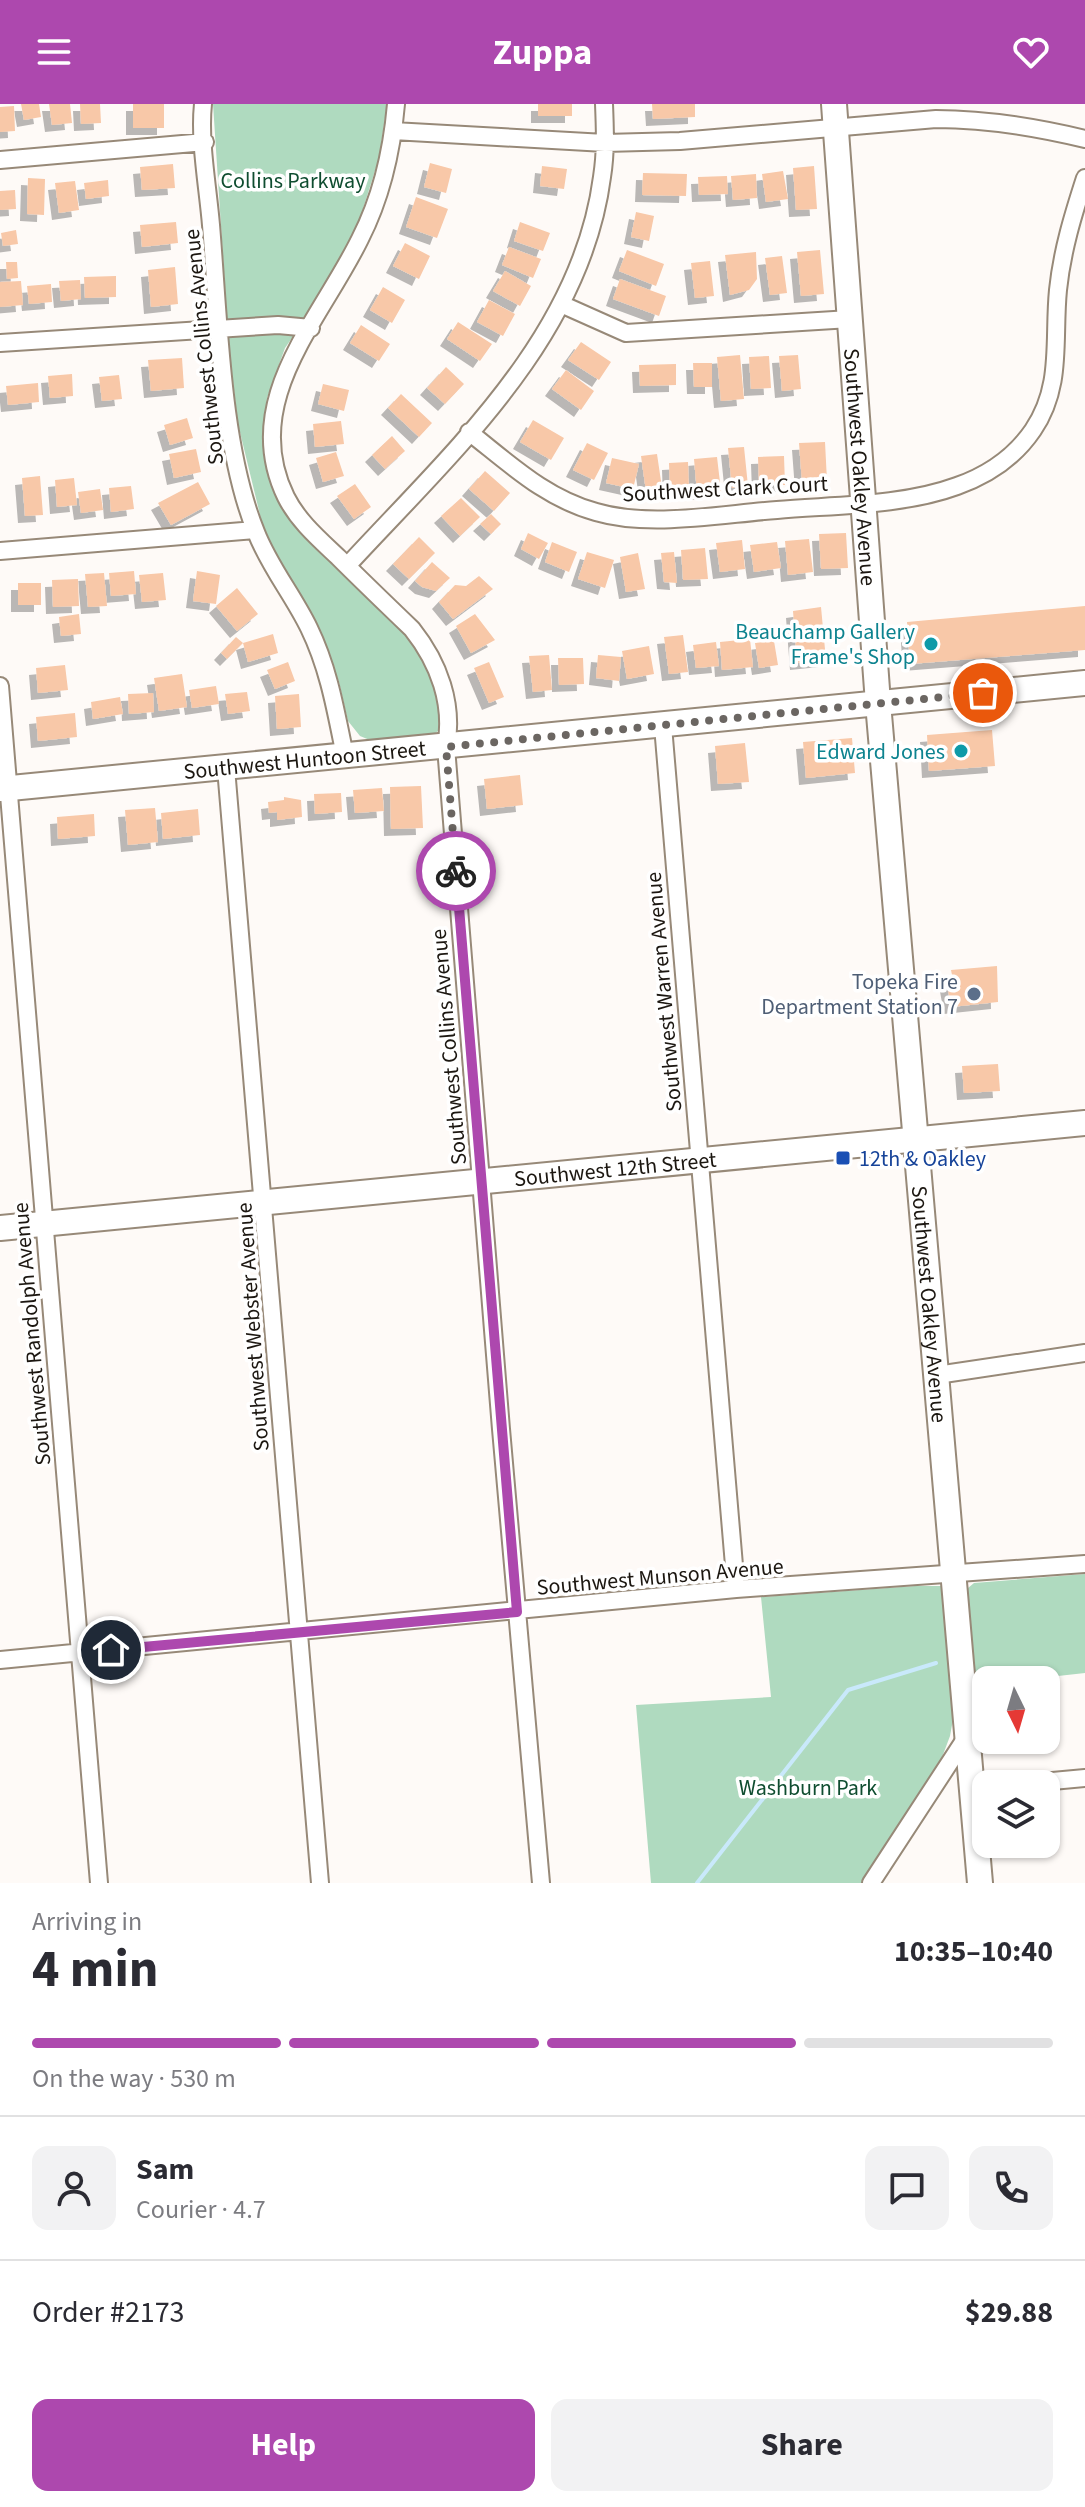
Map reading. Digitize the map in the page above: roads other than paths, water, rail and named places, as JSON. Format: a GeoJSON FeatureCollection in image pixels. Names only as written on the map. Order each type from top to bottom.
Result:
{"type":"FeatureCollection","features":[{"type":"Feature","properties":{"kind":"main road","name":"Southwest Oakley Avenue"},"geometry":{"type":"LineString","coordinates":[[834,104],[878,703],[967,1736],[975,1770]]}},
{"type":"Feature","properties":{"kind":"main road","name":"Southwest Huntoon Street"},"geometry":{"type":"LineString","coordinates":[[4,789],[1085,683]]}},
{"type":"Feature","properties":{"kind":"main road","name":"Southwest 12th Street"},"geometry":{"type":"LineString","coordinates":[[0,1228],[1085,1123]]}},
{"type":"Feature","properties":{"kind":"main road","name":"Southwest Oakley Avenue"},"geometry":{"type":"LineString","coordinates":[[980,1858],[980,1883]]}},
{"type":"Feature","properties":{"kind":"street","name":"Southwest Collins Avenue"},"geometry":{"type":"LineString","coordinates":[[203,104],[219,328],[238,466],[255,530],[266,556],[315,641],[334,700],[345,756]]}},
{"type":"Feature","properties":{"kind":"street","name":"Southwest Collins Avenue"},"geometry":{"type":"LineString","coordinates":[[396,104],[393,131],[377,197],[362,237],[278,389],[271,432],[273,457],[287,498],[298,516],[412,629],[435,663],[448,711],[446,747],[541,1883]]}},
{"type":"Feature","properties":{"kind":"street"},"geometry":{"type":"LineString","coordinates":[[347,566],[500,398],[561,304],[596,211],[605,143],[604,104]]}},
{"type":"Feature","properties":{"kind":"street"},"geometry":{"type":"LineString","coordinates":[[393,131],[605,143],[680,141],[936,119],[970,119],[1003,122],[1085,139]]}},
{"type":"Feature","properties":{"kind":"street"},"geometry":{"type":"LineString","coordinates":[[0,160],[205,142]]}},
{"type":"Feature","properties":{"kind":"street","name":"Southwest Clark Court"},"geometry":{"type":"LineString","coordinates":[[469,432],[528,480],[564,502],[620,517],[690,516],[865,503],[930,494],[983,475],[1015,453],[1033,432],[1051,394],[1056,374],[1058,294],[1064,249],[1085,178]]}},
{"type":"Feature","properties":{"kind":"street"},"geometry":{"type":"LineString","coordinates":[[561,304],[626,333],[850,319]]}},
{"type":"Feature","properties":{"kind":"street"},"geometry":{"type":"LineString","coordinates":[[0,343],[278,325],[311,328]]}},
{"type":"Feature","properties":{"kind":"street"},"geometry":{"type":"LineString","coordinates":[[0,551],[255,530]]}},
{"type":"Feature","properties":{"kind":"street","name":"Southwest Randolph Avenue"},"geometry":{"type":"LineString","coordinates":[[0,686],[4,789],[99,1883]]}},
{"type":"Feature","properties":{"kind":"street","name":"Southwest Warren Avenue"},"geometry":{"type":"LineString","coordinates":[[663,726],[736,1589]]}},
{"type":"Feature","properties":{"kind":"street","name":"Southwest Webster Avenue"},"geometry":{"type":"LineString","coordinates":[[226,768],[320,1883]]}},
{"type":"Feature","properties":{"kind":"street"},"geometry":{"type":"LineString","coordinates":[[937,1375],[1085,1353]]}},
{"type":"Feature","properties":{"kind":"street","name":"Southwest Munson Avenue"},"geometry":{"type":"LineString","coordinates":[[0,1660],[736,1589],[1085,1564]]}},
{"type":"Feature","properties":{"kind":"street"},"geometry":{"type":"LineString","coordinates":[[871,1883],[967,1736]]}},
{"type":"Feature","properties":{"kind":"street"},"geometry":{"type":"LineString","coordinates":[[1060,1780],[1085,1778]]}},
{"type":"Feature","properties":{"kind":"waterway"},"geometry":{"type":"LineString","coordinates":[[697,1883],[848,1690],[936,1663]]}},
{"type":"Feature","properties":{"kind":"place","name":"Beauchamp Gallery Frame's Shop"},"geometry":{"type":"Point","coordinates":[931,644]}},
{"type":"Feature","properties":{"kind":"place","name":"Edward Jones"},"geometry":{"type":"Point","coordinates":[961,751]}},
{"type":"Feature","properties":{"kind":"place","name":"Topeka Fire Department Station 7"},"geometry":{"type":"Point","coordinates":[974,994]}},
{"type":"Feature","properties":{"kind":"place","name":"12th & Oakley"},"geometry":{"type":"Point","coordinates":[843,1158]}},
{"type":"Feature","properties":{"kind":"park label","name":"Collins Parkway"},"geometry":{"type":"Point","coordinates":[293,180]}},
{"type":"Feature","properties":{"kind":"park label","name":"Washburn Park"},"geometry":{"type":"Point","coordinates":[808,1787]}}]}
